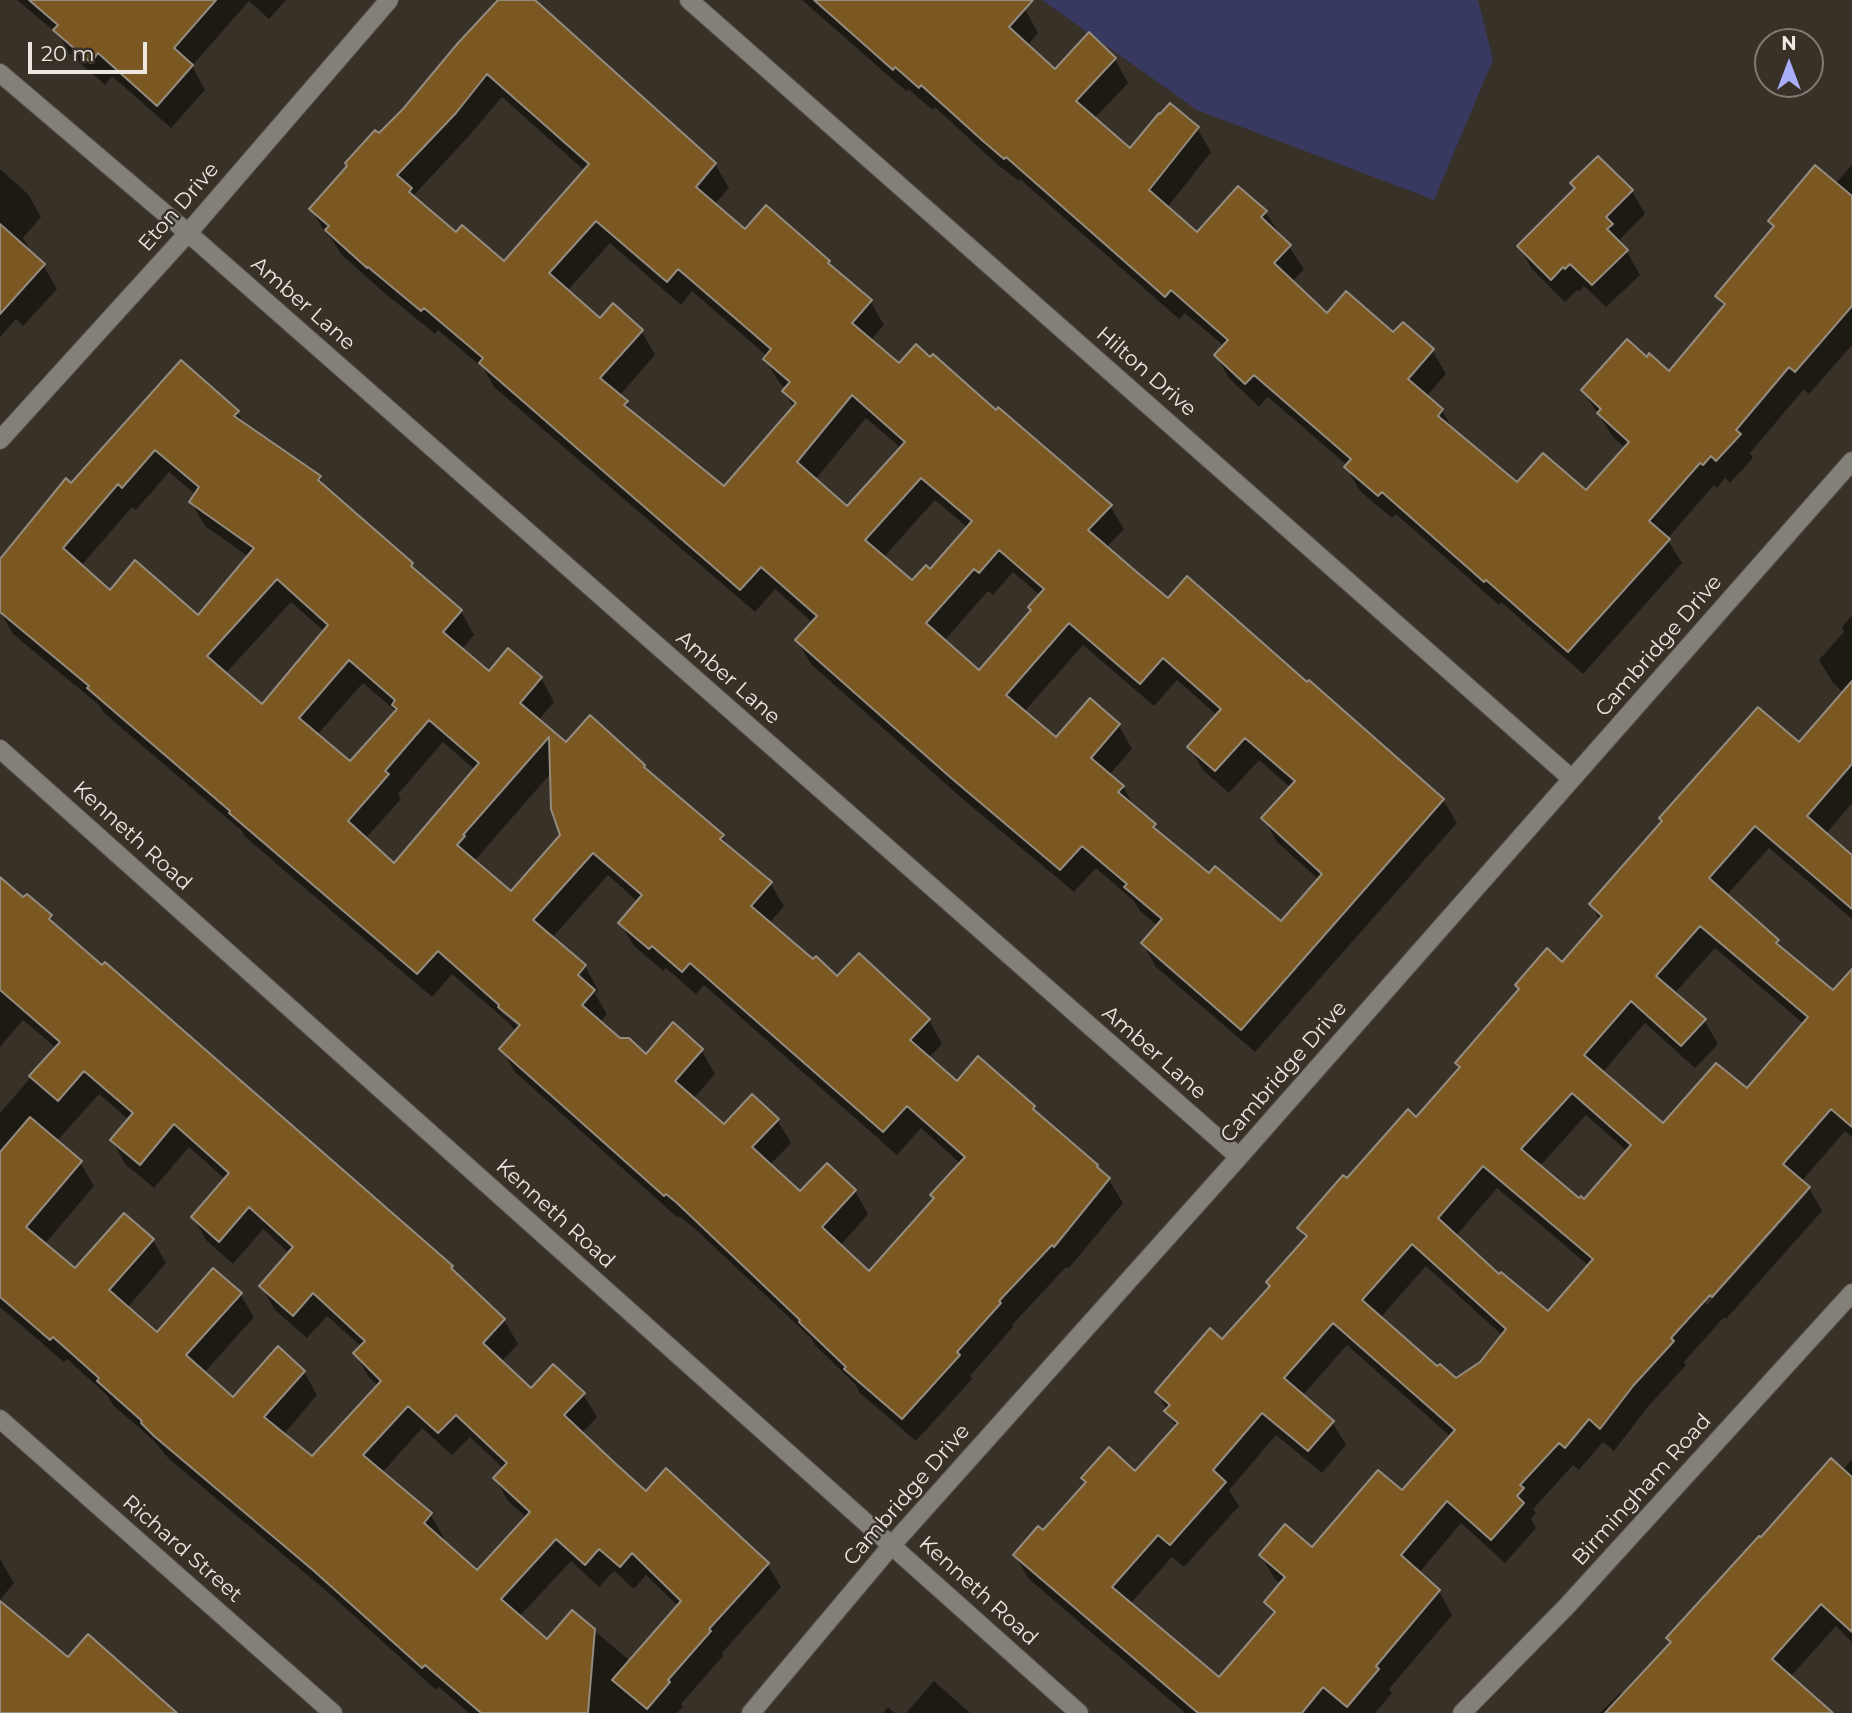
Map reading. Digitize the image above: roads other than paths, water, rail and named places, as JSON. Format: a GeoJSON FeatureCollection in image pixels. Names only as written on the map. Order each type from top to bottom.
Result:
{"type":"FeatureCollection","features":[{"type":"Feature","properties":{"kind":"street","name":"Eton Drive"},"geometry":{"type":"LineString","coordinates":[[0,440],[188,233],[389,0]]}},
{"type":"Feature","properties":{"kind":"street","name":"Hilton Drive"},"geometry":{"type":"LineString","coordinates":[[689,0],[1572,779]]}},
{"type":"Feature","properties":{"kind":"street","name":"Amber Lane"},"geometry":{"type":"LineString","coordinates":[[0,73],[188,233],[1239,1157]]}},
{"type":"Feature","properties":{"kind":"street","name":"Cambridge Drive"},"geometry":{"type":"LineString","coordinates":[[751,1713],[892,1545],[1239,1157],[1852,461]]}},
{"type":"Feature","properties":{"kind":"street","name":"Kenneth Road"},"geometry":{"type":"LineString","coordinates":[[0,749],[1079,1713]]}},
{"type":"Feature","properties":{"kind":"street","name":"Birmingham Road"},"geometry":{"type":"LineString","coordinates":[[1462,1713],[1567,1606],[1852,1293]]}},
{"type":"Feature","properties":{"kind":"street","name":"Richard Street"},"geometry":{"type":"LineString","coordinates":[[0,1419],[333,1713]]}}]}
